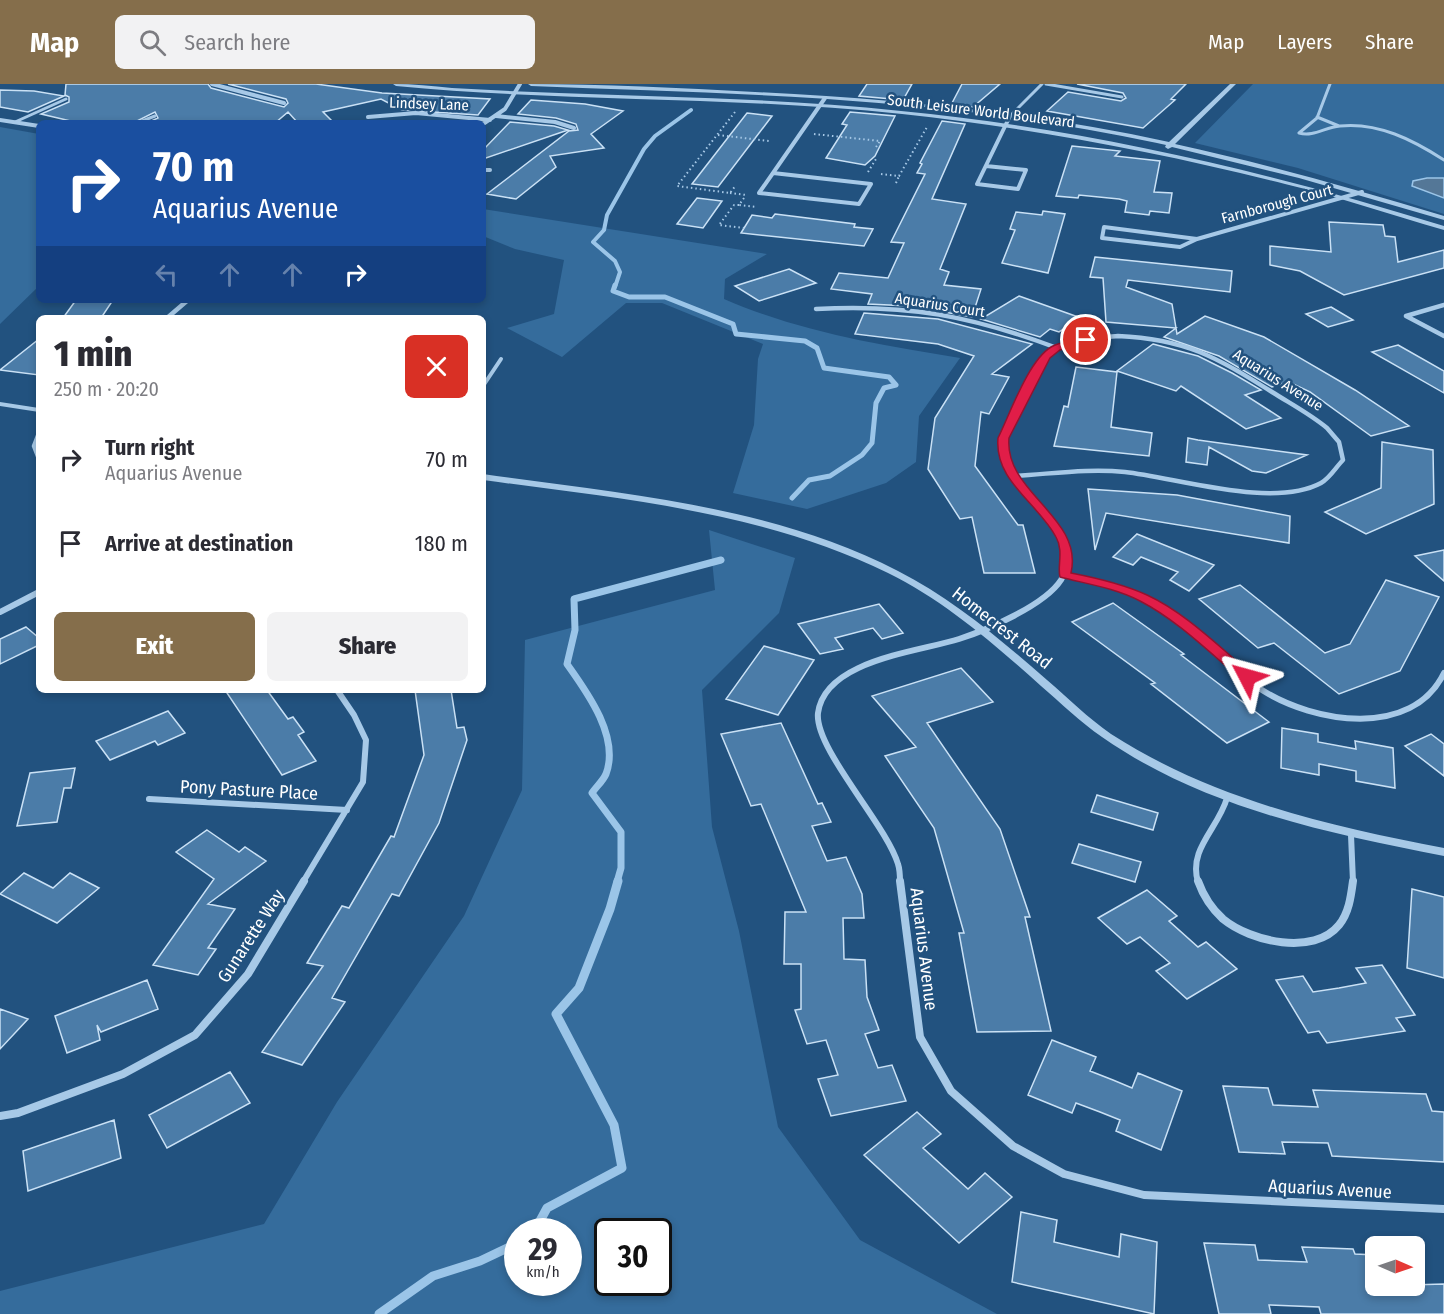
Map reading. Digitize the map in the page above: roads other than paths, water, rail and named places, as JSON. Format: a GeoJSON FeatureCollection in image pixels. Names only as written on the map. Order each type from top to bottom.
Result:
{"type":"FeatureCollection","features":[{"type":"Feature","properties":{"kind":"street"},"geometry":{"type":"LineString","coordinates":[[212,84],[284,103]]}},
{"type":"Feature","properties":{"kind":"street","name":"South Leisure World Boulevard"},"geometry":{"type":"LineString","coordinates":[[396,84],[821,105],[1004,124],[1163,151],[1348,198],[1444,228]]}},
{"type":"Feature","properties":{"kind":"street"},"geometry":{"type":"LineString","coordinates":[[486,122],[505,109],[520,84]]}},
{"type":"Feature","properties":{"kind":"street","name":"South Leisure World Boulevard"},"geometry":{"type":"LineString","coordinates":[[531,84],[825,98],[1010,116],[1171,144],[1275,167],[1444,218]]}},
{"type":"Feature","properties":{"kind":"street"},"geometry":{"type":"LineString","coordinates":[[1163,151],[1233,84]]}},
{"type":"Feature","properties":{"kind":"street"},"geometry":{"type":"LineString","coordinates":[[772,173],[871,184],[859,204],[759,193],[772,173],[825,98]]}},
{"type":"Feature","properties":{"kind":"street","name":"Lindsey Lane"},"geometry":{"type":"LineString","coordinates":[[368,117],[416,113],[490,120]]}},
{"type":"Feature","properties":{"kind":"street"},"geometry":{"type":"LineString","coordinates":[[496,116],[555,122],[574,128]]}},
{"type":"Feature","properties":{"kind":"street"},"geometry":{"type":"LineString","coordinates":[[986,166],[1026,170],[1018,189],[977,184],[1004,124],[1010,116]]}},
{"type":"Feature","properties":{"kind":"street"},"geometry":{"type":"LineString","coordinates":[[0,120],[36,126]]}},
{"type":"Feature","properties":{"kind":"street","name":"Farnborough Court"},"geometry":{"type":"LineString","coordinates":[[1197,238],[1104,227],[1102,238],[1180,247],[1197,238],[1348,198],[1362,192]]}},
{"type":"Feature","properties":{"kind":"street"},"geometry":{"type":"LineString","coordinates":[[170,315],[184,303]]}},
{"type":"Feature","properties":{"kind":"street"},"geometry":{"type":"LineString","coordinates":[[1444,305],[1406,316],[1444,336]]}},
{"type":"Feature","properties":{"kind":"street","name":"Aquarius Court"},"geometry":{"type":"LineString","coordinates":[[816,309],[866,306],[960,318],[995,326],[1057,348]]}},
{"type":"Feature","properties":{"kind":"street","name":"Aquarius Avenue"},"geometry":{"type":"LineString","coordinates":[[1013,476],[1093,471],[1123,472],[1242,492],[1281,493],[1321,483],[1343,460],[1338,442],[1319,422],[1205,353],[1171,341],[1131,337],[1086,340],[1057,348]]}},
{"type":"Feature","properties":{"kind":"street"},"geometry":{"type":"LineString","coordinates":[[1057,348],[1046,356],[1039,366],[1003,438],[1002,452],[1013,476],[1062,537],[1068,561],[1065,575],[1107,584],[1144,598],[1182,623],[1264,690],[1304,708],[1349,718],[1388,716],[1417,708],[1437,691],[1444,673]]}},
{"type":"Feature","properties":{"kind":"street"},"geometry":{"type":"LineString","coordinates":[[0,404],[36,410]]}},
{"type":"Feature","properties":{"kind":"street"},"geometry":{"type":"LineString","coordinates":[[36,437],[34,452],[36,455]]}},
{"type":"Feature","properties":{"kind":"street","name":"Homecrest Road"},"geometry":{"type":"LineString","coordinates":[[486,477],[675,506],[777,526],[832,543],[892,571],[936,597],[984,630],[1104,734],[1154,765],[1227,798],[1351,835],[1444,852]]}},
{"type":"Feature","properties":{"kind":"street","name":"Aquarius Avenue"},"geometry":{"type":"LineString","coordinates":[[1065,575],[1047,596],[984,630],[865,666],[834,682],[824,693],[816,720],[819,733],[877,824],[898,864],[920,1037],[951,1091],[1013,1146],[1064,1174],[1144,1195],[1444,1209]]}},
{"type":"Feature","properties":{"kind":"street"},"geometry":{"type":"LineString","coordinates":[[0,612],[36,594]]}},
{"type":"Feature","properties":{"kind":"street","name":"Gunarette Way"},"geometry":{"type":"LineString","coordinates":[[0,1116],[18,1113],[123,1074],[195,1035],[248,974],[363,782],[366,740],[354,715],[339,693]]}},
{"type":"Feature","properties":{"kind":"street"},"geometry":{"type":"LineString","coordinates":[[1227,798],[1219,819],[1198,852],[1194,865],[1197,879],[1215,910],[1230,924],[1263,938],[1301,942],[1325,936],[1335,930],[1346,914],[1351,896],[1351,835]]}},
{"type":"Feature","properties":{"kind":"street","name":"Pony Pasture Place"},"geometry":{"type":"LineString","coordinates":[[149,799],[347,810]]}},
{"type":"Feature","properties":{"kind":"lane"},"geometry":{"type":"LineString","coordinates":[[1010,116],[1044,84],[1122,97]]}},
{"type":"Feature","properties":{"kind":"lane"},"geometry":{"type":"LineString","coordinates":[[1330,84],[1317,117],[1312,124],[1299,132],[1305,135],[1315,134],[1340,126]]}},
{"type":"Feature","properties":{"kind":"lane"},"geometry":{"type":"LineString","coordinates":[[15,122],[66,99]]}},
{"type":"Feature","properties":{"kind":"lane"},"geometry":{"type":"LineString","coordinates":[[145,120],[155,116]]}},
{"type":"Feature","properties":{"kind":"lane"},"geometry":{"type":"LineString","coordinates":[[1317,117],[1340,126],[1367,128],[1397,135],[1426,148],[1444,160]]}},
{"type":"Feature","properties":{"kind":"lane"},"geometry":{"type":"LineString","coordinates":[[486,382],[501,359]]}},
{"type":"Feature","properties":{"kind":"waterway"},"geometry":{"type":"LineString","coordinates":[[615,287],[620,272],[615,261],[593,242],[604,230],[607,215],[644,149],[655,136],[691,110]]}},
{"type":"Feature","properties":{"kind":"waterway"},"geometry":{"type":"LineString","coordinates":[[615,285],[613,291],[629,297],[665,297],[733,324],[736,334],[805,341],[817,348],[824,368],[889,377],[896,385],[884,388],[876,403],[872,443],[862,455],[830,476],[809,480],[792,498]]}},
{"type":"Feature","properties":{"kind":"waterway"},"geometry":{"type":"LineString","coordinates":[[617,882],[621,868],[621,832],[592,793],[606,774],[609,745],[592,701],[567,664],[575,630],[574,599],[721,560]]}},
{"type":"Feature","properties":{"kind":"waterway"},"geometry":{"type":"LineString","coordinates":[[542,1218],[547,1208],[622,1168],[614,1125],[556,1014],[579,988],[610,909],[618,881]]}},
{"type":"Feature","properties":{"kind":"waterway"},"geometry":{"type":"LineString","coordinates":[[379,1314],[433,1276],[480,1261],[504,1250]]}}]}
